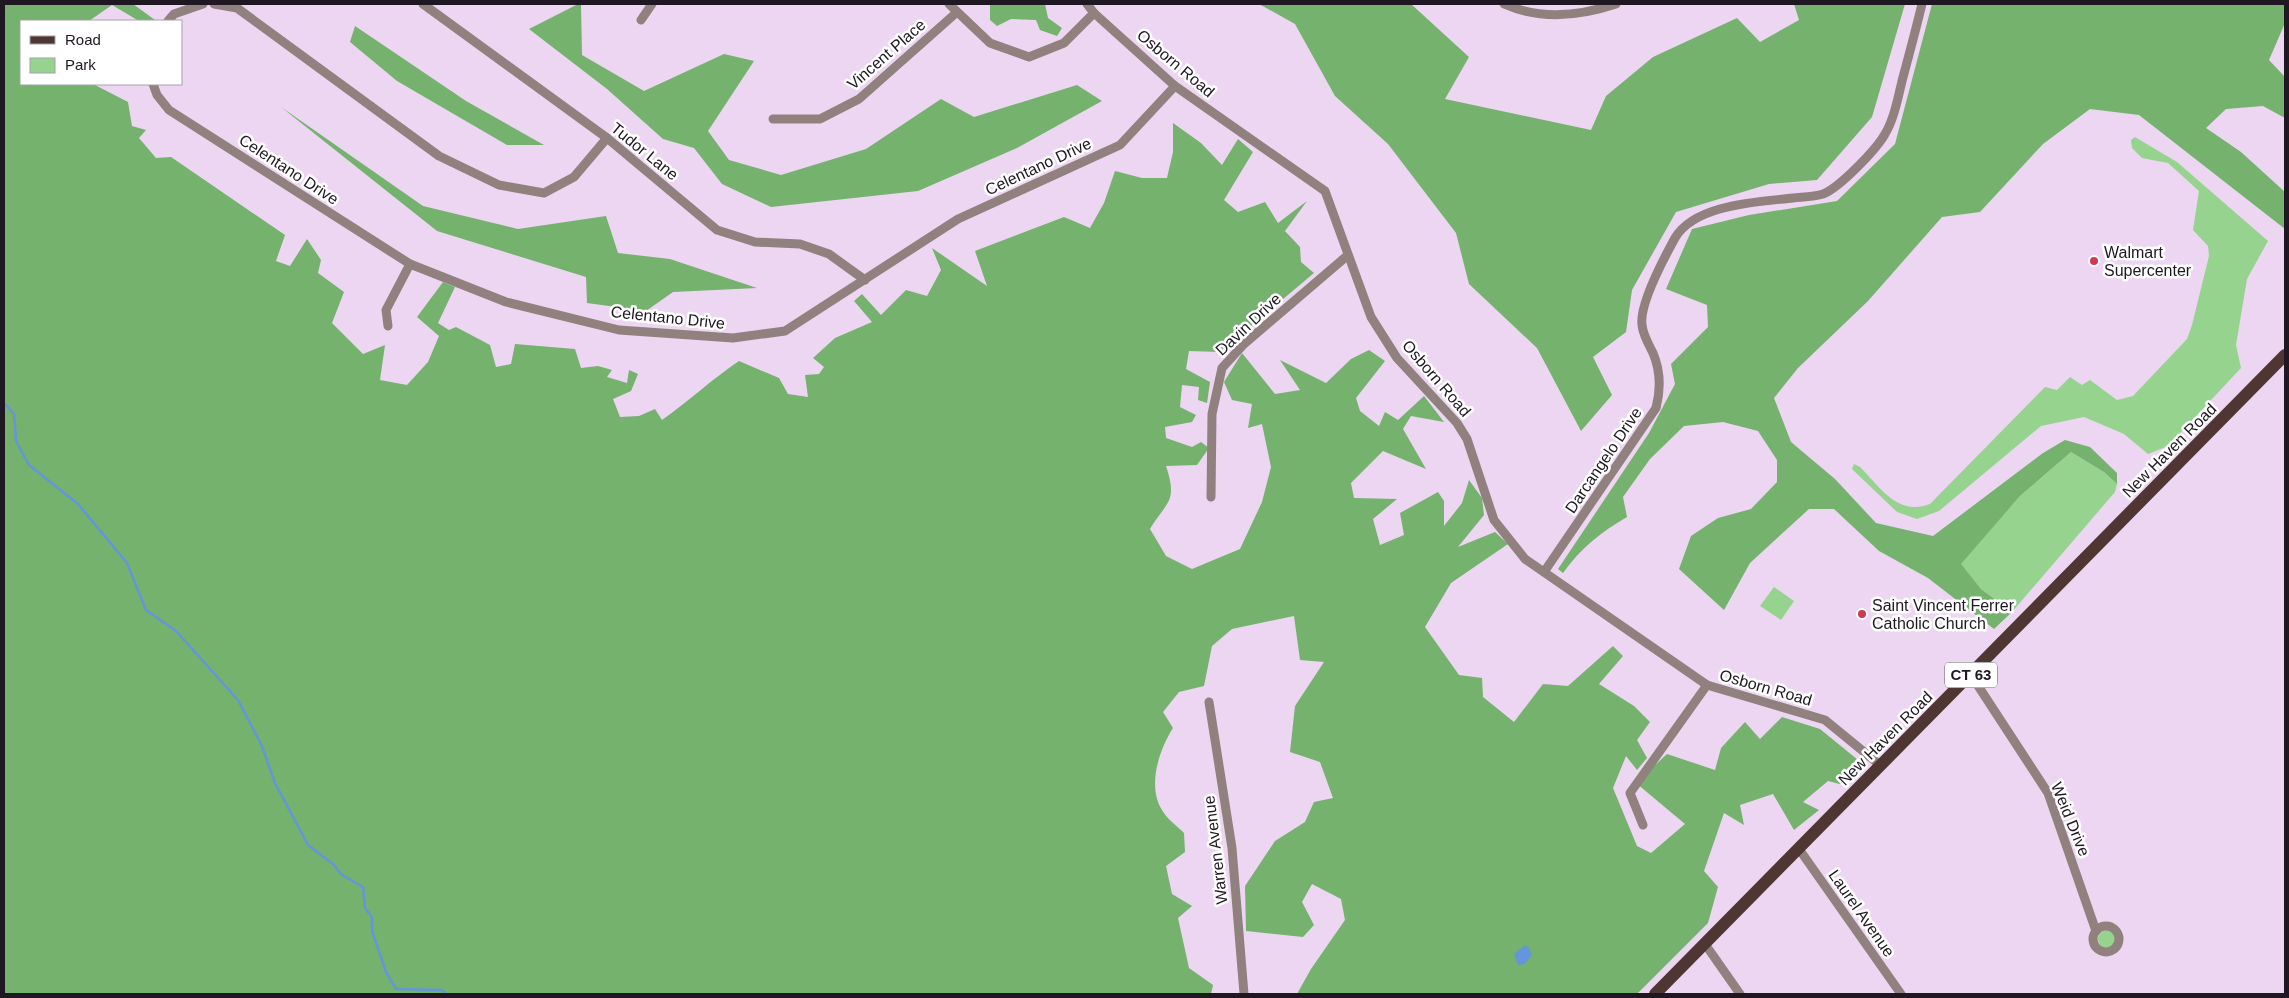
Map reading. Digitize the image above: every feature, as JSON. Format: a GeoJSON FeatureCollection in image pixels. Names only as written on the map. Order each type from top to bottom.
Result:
{"type":"FeatureCollection","features":[{"type":"Feature","properties":{"kind":"main road","name":"New Haven Road"},"geometry":{"type":"LineString","coordinates":[[1655,994],[2285,355]]}},
{"type":"Feature","properties":{"kind":"street"},"geometry":{"type":"LineString","coordinates":[[169,20],[174,14],[203,4]]}},
{"type":"Feature","properties":{"kind":"street"},"geometry":{"type":"LineString","coordinates":[[214,4],[237,8],[439,156],[499,184],[544,193],[574,177],[607,138]]}},
{"type":"Feature","properties":{"kind":"street","name":"Tudor Lane"},"geometry":{"type":"LineString","coordinates":[[423,4],[607,138],[717,230],[755,242],[800,244],[829,254],[865,280]]}},
{"type":"Feature","properties":{"kind":"street"},"geometry":{"type":"LineString","coordinates":[[641,20],[652,4]]}},
{"type":"Feature","properties":{"kind":"street"},"geometry":{"type":"LineString","coordinates":[[949,4],[990,43],[1029,57],[1064,43],[1094,13]]}},
{"type":"Feature","properties":{"kind":"street","name":"Osborn Road"},"geometry":{"type":"LineString","coordinates":[[1087,4],[1094,13],[1175,86],[1325,191],[1371,317],[1397,358],[1458,423],[1468,439],[1494,520],[1525,559],[1707,685],[1825,720],[1880,765]]}},
{"type":"Feature","properties":{"kind":"street"},"geometry":{"type":"LineString","coordinates":[[1504,4],[1512,8],[1559,15],[1591,12],[1616,4]]}},
{"type":"Feature","properties":{"kind":"street","name":"Darcangelo Drive"},"geometry":{"type":"LineString","coordinates":[[1544,572],[1656,408],[1660,385],[1659,372],[1644,334],[1642,320],[1646,298],[1675,238],[1696,217],[1711,212],[1764,202],[1821,195],[1833,189],[1841,182],[1884,135],[1897,102],[1922,4]]}},
{"type":"Feature","properties":{"kind":"street","name":"Vincent Place"},"geometry":{"type":"LineString","coordinates":[[773,119],[820,119],[859,99],[956,12]]}},
{"type":"Feature","properties":{"kind":"street","name":"Celentano Drive"},"geometry":{"type":"LineString","coordinates":[[153,85],[157,95],[169,110],[410,264],[506,302],[620,330],[733,338],[785,331],[958,219],[1120,145],[1175,86]]}},
{"type":"Feature","properties":{"kind":"street","name":"Davin Drive"},"geometry":{"type":"LineString","coordinates":[[1211,497],[1212,414],[1222,368],[1244,344],[1348,255]]}},
{"type":"Feature","properties":{"kind":"street"},"geometry":{"type":"LineString","coordinates":[[388,326],[386,310],[410,264]]}},
{"type":"Feature","properties":{"kind":"street","name":"Weid Drive"},"geometry":{"type":"LineString","coordinates":[[1971,675],[2048,793],[2096,931]]}},
{"type":"Feature","properties":{"kind":"street"},"geometry":{"type":"LineString","coordinates":[[1643,824],[1630,793],[1707,685]]}},
{"type":"Feature","properties":{"kind":"street","name":"Warren Avenue"},"geometry":{"type":"LineString","coordinates":[[1210,702],[1232,848],[1244,994]]}},
{"type":"Feature","properties":{"kind":"street","name":"Laurel Avenue"},"geometry":{"type":"LineString","coordinates":[[1799,849],[1901,994]]}},
{"type":"Feature","properties":{"kind":"street"},"geometry":{"type":"LineString","coordinates":[[1705,944],[1740,994]]}},
{"type":"Feature","properties":{"kind":"green space"},"geometry":{"type":"Polygon","coordinates":[[[4,4],[133,4],[155,20],[137,20],[112,5],[90,20],[20,20],[20,85],[95,85],[128,102],[132,126],[146,130],[139,138],[156,158],[171,157],[285,235],[276,261],[290,266],[307,239],[321,260],[318,273],[344,292],[332,323],[363,354],[385,345],[380,380],[407,385],[428,362],[439,336],[417,317],[443,282],[455,287],[438,323],[449,330],[456,327],[490,345],[496,367],[511,364],[515,344],[575,349],[581,368],[598,366],[612,370],[607,377],[627,383],[629,370],[638,374],[631,391],[613,399],[620,417],[639,416],[655,409],[662,420],[739,361],[779,378],[788,394],[808,397],[805,375],[819,374],[824,367],[813,358],[835,338],[872,322],[854,301],[862,294],[881,315],[906,290],[927,296],[941,270],[932,248],[987,286],[975,251],[1064,217],[1090,228],[1104,203],[1115,171],[1142,178],[1167,178],[1173,152],[1173,123],[1201,143],[1222,165],[1238,139],[1253,152],[1224,200],[1238,212],[1265,202],[1278,223],[1307,201],[1285,231],[1300,247],[1301,262],[1314,273],[1220,352],[1189,351],[1186,369],[1210,382],[1207,403],[1198,400],[1199,387],[1182,385],[1180,407],[1196,415],[1192,422],[1165,427],[1166,438],[1192,447],[1201,442],[1209,448],[1197,465],[1166,466],[1171,494],[1166,506],[1150,529],[1166,556],[1192,569],[1240,549],[1262,502],[1271,467],[1262,424],[1248,428],[1252,404],[1232,400],[1224,382],[1242,353],[1275,394],[1300,390],[1280,360],[1326,383],[1351,359],[1369,350],[1385,361],[1356,398],[1360,411],[1379,426],[1385,412],[1398,420],[1424,396],[1444,422],[1411,416],[1403,429],[1426,469],[1383,451],[1351,483],[1354,498],[1397,499],[1373,519],[1380,545],[1404,535],[1400,513],[1438,492],[1444,501],[1444,526],[1462,503],[1469,480],[1482,498],[1484,515],[1458,547],[1495,532],[1508,544],[1451,583],[1425,627],[1459,675],[1482,678],[1483,697],[1514,722],[1543,684],[1568,686],[1613,646],[1623,656],[1599,684],[1634,706],[1650,722],[1637,740],[1647,758],[1637,770],[1626,756],[1613,788],[1637,846],[1651,853],[1685,824],[1636,783],[1667,754],[1715,770],[1721,748],[1745,722],[1760,739],[1782,717],[1820,729],[1858,760],[1840,784],[1828,781],[1803,802],[1819,810],[1794,830],[1773,794],[1740,805],[1744,825],[1724,813],[1704,871],[1718,887],[1708,923],[1637,994],[1297,994],[1311,969],[1345,920],[1341,899],[1312,884],[1302,902],[1314,925],[1303,937],[1246,931],[1245,886],[1275,841],[1305,822],[1314,802],[1333,798],[1320,762],[1290,752],[1295,706],[1324,662],[1300,660],[1294,616],[1232,629],[1212,646],[1204,686],[1179,692],[1163,712],[1173,728],[1159,757],[1155,790],[1164,813],[1184,833],[1185,852],[1166,866],[1172,894],[1192,906],[1178,918],[1189,968],[1213,985],[1211,994],[4,994],[4,4]]]}},
{"type":"Feature","properties":{"kind":"green space"},"geometry":{"type":"Polygon","coordinates":[[[581,4],[582,55],[644,91],[724,54],[754,61],[708,131],[729,160],[781,175],[866,149],[941,99],[974,117],[1077,85],[1102,101],[1017,148],[918,191],[771,207],[722,184],[694,148],[663,139],[607,89],[529,29],[581,4]]]}},
{"type":"Feature","properties":{"kind":"green space"},"geometry":{"type":"Polygon","coordinates":[[[990,4],[1045,4],[1048,18],[1062,28],[1057,36],[1040,30],[1036,20],[1011,19],[997,26],[990,20],[990,4]]]}},
{"type":"Feature","properties":{"kind":"green space"},"geometry":{"type":"Polygon","coordinates":[[[1259,4],[1411,4],[1469,57],[1445,99],[1591,130],[1606,96],[1653,57],[1737,18],[1760,42],[1799,20],[1794,4],[1905,4],[1872,117],[1817,180],[1769,184],[1676,212],[1632,290],[1626,332],[1593,357],[1612,395],[1581,431],[1537,348],[1469,284],[1456,233],[1388,144],[1335,96],[1295,24],[1259,4]]]}},
{"type":"Feature","properties":{"kind":"green space"},"geometry":{"type":"Polygon","coordinates":[[[1932,4],[2285,4],[2285,23],[2269,60],[2285,77],[2285,118],[2263,106],[2226,109],[2206,128],[2241,152],[2285,192],[2285,229],[2139,115],[2090,109],[2043,144],[1980,212],[1942,217],[1868,301],[1798,368],[1774,398],[1791,442],[1835,479],[1876,523],[1933,536],[2043,453],[2065,440],[2090,447],[2117,473],[2117,484],[2104,472],[2071,452],[2020,496],[1961,564],[1981,589],[2012,612],[1994,629],[1928,578],[1879,551],[1834,509],[1809,509],[1750,563],[1724,610],[1679,569],[1691,536],[1718,518],[1751,509],[1777,482],[1777,460],[1758,431],[1723,422],[1684,426],[1650,459],[1623,497],[1627,517],[1592,541],[1563,573],[1558,569],[1649,433],[1675,384],[1671,364],[1708,327],[1707,305],[1666,289],[1692,229],[1749,215],[1837,201],[1895,144],[1932,4]]]}},
{"type":"Feature","properties":{"kind":"green space"},"geometry":{"type":"Polygon","coordinates":[[[355,26],[466,101],[544,145],[507,145],[397,81],[350,42],[355,26]]]}},
{"type":"Feature","properties":{"kind":"green space"},"geometry":{"type":"Polygon","coordinates":[[[281,107],[423,206],[518,229],[606,216],[618,253],[670,259],[757,288],[673,292],[646,311],[587,303],[586,277],[437,231],[281,107]]]}},
{"type":"Feature","properties":{"kind":"green space"},"geometry":{"type":"Polygon","coordinates":[[[2135,137],[2177,162],[2268,241],[2247,279],[2236,345],[2241,368],[2168,446],[2148,454],[2124,434],[2084,417],[2041,426],[1939,511],[1917,519],[1897,512],[1852,469],[1854,464],[1860,467],[1890,498],[1899,503],[1918,507],[1930,504],[2045,387],[2057,390],[2070,377],[2082,385],[2090,380],[2117,400],[2133,396],[2187,339],[2209,256],[2208,246],[2193,230],[2199,191],[2168,163],[2142,158],[2132,148],[2131,140],[2135,137]]]}},
{"type":"Feature","properties":{"kind":"green space"},"geometry":{"type":"Polygon","coordinates":[[[2071,452],[2104,472],[2117,484],[2115,492],[2012,612],[1981,589],[1960,564],[2020,496],[2071,452]]]}},
{"type":"Feature","properties":{"kind":"green space"},"geometry":{"type":"Polygon","coordinates":[[[1774,587],[1794,601],[1781,620],[1760,606],[1774,587]]]}},
{"type":"Feature","properties":{"kind":"green space"},"geometry":{"type":"Polygon","coordinates":[[[2107,930],[2113,933],[2116,939],[2113,945],[2107,948],[2101,945],[2098,939],[2101,933],[2107,930]]]}},
{"type":"Feature","properties":{"kind":"water"},"geometry":{"type":"Polygon","coordinates":[[[1525,945],[1529,948],[1532,955],[1525,964],[1518,965],[1514,954],[1525,945]]]}},
{"type":"Feature","properties":{"kind":"waterway"},"geometry":{"type":"LineString","coordinates":[[4,403],[14,414],[16,441],[29,465],[78,504],[127,563],[146,610],[176,631],[238,700],[261,744],[275,783],[308,845],[333,864],[342,875],[363,887],[365,908],[372,917],[372,931],[386,972],[396,989],[442,990],[446,994]]}},
{"type":"Feature","properties":{"kind":"place","name":"Walmart Supercenter"},"geometry":{"type":"Point","coordinates":[2094,261]}},
{"type":"Feature","properties":{"kind":"place","name":"Saint Vincent Ferrer Catholic Church"},"geometry":{"type":"Point","coordinates":[1862,614]}}]}
